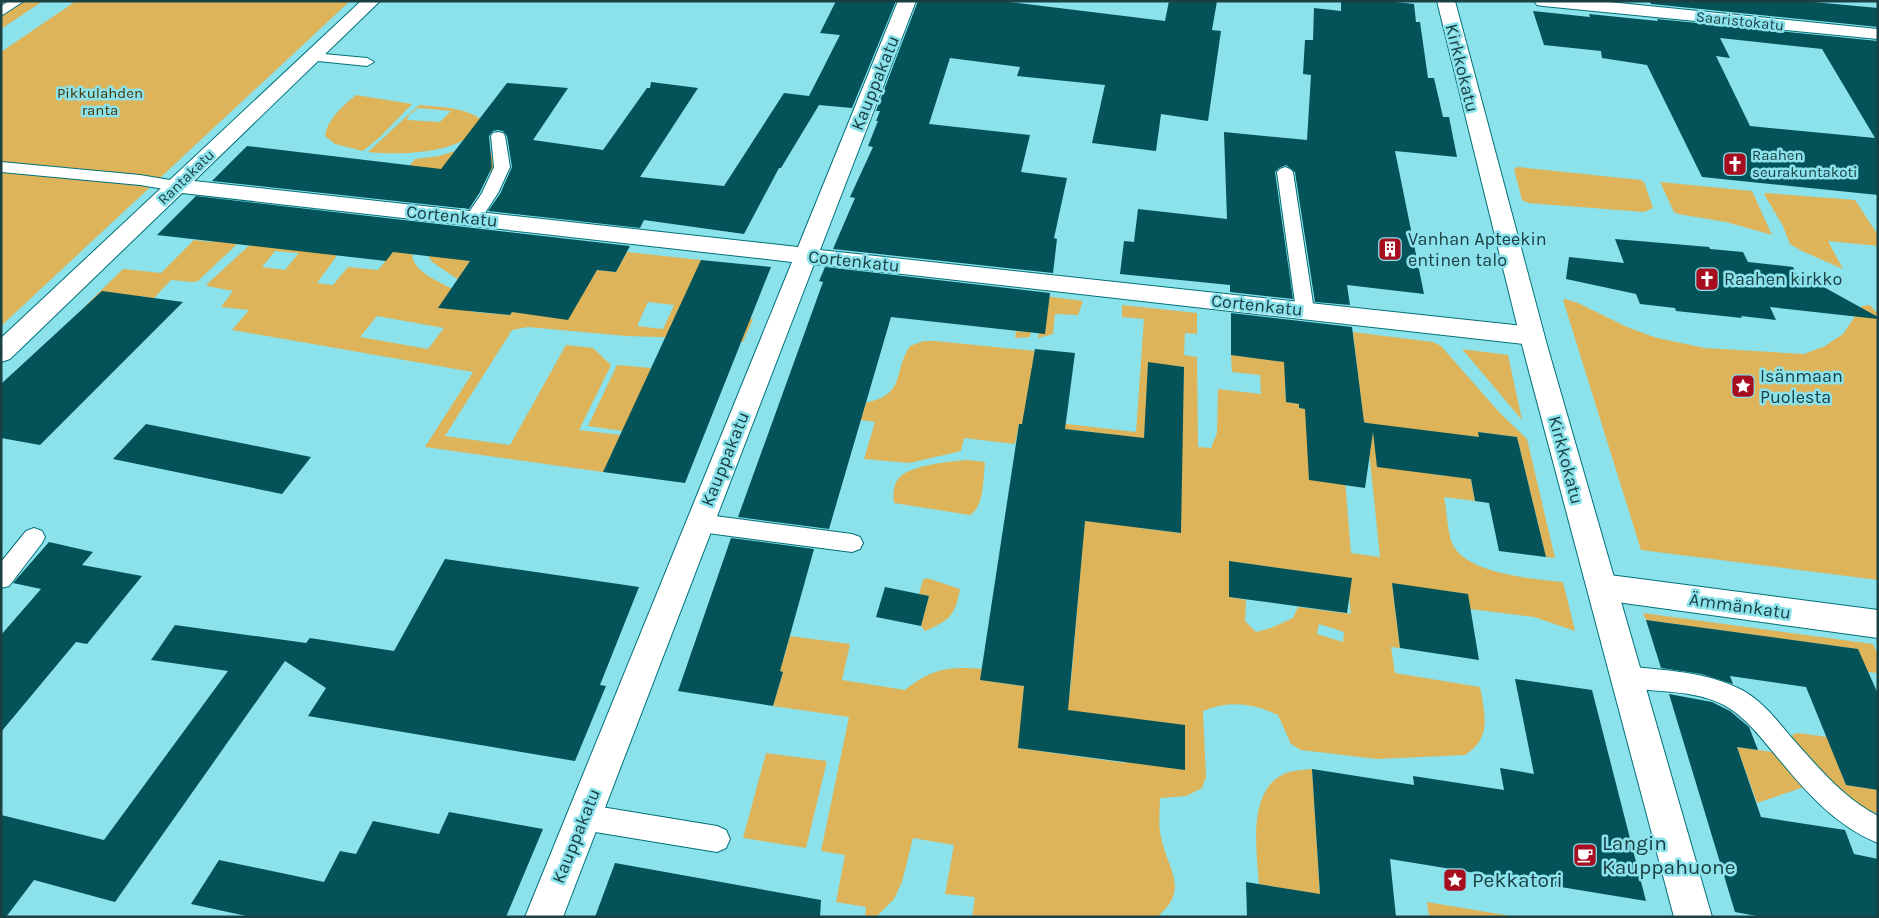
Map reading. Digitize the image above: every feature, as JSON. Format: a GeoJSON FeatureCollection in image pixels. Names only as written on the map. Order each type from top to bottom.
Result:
{"type":"FeatureCollection","features":[{"type":"Feature","properties":{"kind":"street","name":"Rantakatu"},"geometry":{"type":"LineString","coordinates":[[1,353],[371,1]]}},
{"type":"Feature","properties":{"kind":"street","name":"Kauppakatu"},"geometry":{"type":"LineString","coordinates":[[544,917],[907,1]]}},
{"type":"Feature","properties":{"kind":"street","name":"Kirkkokatu"},"geometry":{"type":"LineString","coordinates":[[1446,1],[1479,138],[1532,336],[1692,917]]}},
{"type":"Feature","properties":{"kind":"street","name":"Saaristokatu"},"geometry":{"type":"LineString","coordinates":[[1543,1],[1878,34]]}},
{"type":"Feature","properties":{"kind":"street","name":"Cortenkatu"},"geometry":{"type":"LineString","coordinates":[[176,186],[1532,336]]}},
{"type":"Feature","properties":{"kind":"street","name":"Ämmänkatu"},"geometry":{"type":"LineString","coordinates":[[1602,587],[1878,624]]}},
{"type":"Feature","properties":{"kind":"lane"},"geometry":{"type":"LineString","coordinates":[[1,12],[18,1]]}},
{"type":"Feature","properties":{"kind":"lane"},"geometry":{"type":"LineString","coordinates":[[313,57],[367,62]]}},
{"type":"Feature","properties":{"kind":"lane"},"geometry":{"type":"LineString","coordinates":[[473,218],[490,193],[502,167],[498,136]]}},
{"type":"Feature","properties":{"kind":"lane"},"geometry":{"type":"LineString","coordinates":[[1,167],[140,180],[176,186]]}},
{"type":"Feature","properties":{"kind":"lane"},"geometry":{"type":"LineString","coordinates":[[1284,172],[1304,310]]}},
{"type":"Feature","properties":{"kind":"lane"},"geometry":{"type":"LineString","coordinates":[[700,522],[852,543]]}},
{"type":"Feature","properties":{"kind":"lane"},"geometry":{"type":"LineString","coordinates":[[1,579],[34,538]]}},
{"type":"Feature","properties":{"kind":"lane"},"geometry":{"type":"LineString","coordinates":[[1627,677],[1712,690],[1740,702],[1755,713],[1825,793],[1846,811],[1878,830]]}},
{"type":"Feature","properties":{"kind":"lane"},"geometry":{"type":"LineString","coordinates":[[584,817],[717,839]]}},
{"type":"Feature","properties":{"kind":"green space"},"geometry":{"type":"Polygon","coordinates":[[[1,1],[43,1],[1,29],[1,1]]]}},
{"type":"Feature","properties":{"kind":"green space","name":"Pikkulahden ranta"},"geometry":{"type":"Polygon","coordinates":[[[76,1],[350,1],[1,326],[1,52],[76,1]]]}},
{"type":"Feature","properties":{"kind":"green space"},"geometry":{"type":"Polygon","coordinates":[[[356,95],[412,104],[380,137],[363,151],[335,144],[325,136],[332,119],[356,95]]]}},
{"type":"Feature","properties":{"kind":"green space"},"geometry":{"type":"Polygon","coordinates":[[[419,105],[461,110],[483,121],[467,138],[445,147],[405,153],[368,152],[419,105]],[[418,108],[409,115],[407,120],[440,122],[451,111],[418,108]]]}},
{"type":"Feature","properties":{"kind":"green space"},"geometry":{"type":"Polygon","coordinates":[[[483,142],[492,156],[494,163],[492,172],[438,173],[409,166],[415,159],[439,156],[483,142]]]}},
{"type":"Feature","properties":{"kind":"green space"},"geometry":{"type":"Polygon","coordinates":[[[1518,167],[1641,180],[1644,182],[1653,208],[1644,212],[1528,203],[1522,200],[1514,169],[1518,167]]]}},
{"type":"Feature","properties":{"kind":"green space"},"geometry":{"type":"Polygon","coordinates":[[[1660,182],[1752,191],[1772,235],[1726,222],[1678,214],[1674,212],[1660,182]]]}},
{"type":"Feature","properties":{"kind":"green space"},"geometry":{"type":"Polygon","coordinates":[[[1764,194],[1855,200],[1878,235],[1878,246],[1828,241],[1843,269],[1802,251],[1790,244],[1783,226],[1764,194]]]}},
{"type":"Feature","properties":{"kind":"green space"},"geometry":{"type":"Polygon","coordinates":[[[255,227],[198,281],[171,280],[154,298],[139,296],[124,311],[85,306],[123,269],[161,273],[194,240],[212,242],[224,229],[255,227]]]}},
{"type":"Feature","properties":{"kind":"green space"},"geometry":{"type":"Polygon","coordinates":[[[266,230],[337,248],[336,257],[317,283],[333,285],[348,267],[378,270],[393,252],[413,246],[412,256],[415,264],[430,277],[457,292],[473,312],[510,315],[523,295],[577,268],[616,272],[627,252],[701,260],[720,315],[753,319],[743,342],[698,337],[626,336],[528,327],[512,330],[445,436],[510,445],[566,345],[593,348],[611,365],[579,430],[621,435],[603,472],[425,447],[473,372],[232,330],[249,310],[221,307],[233,291],[207,286],[266,230]],[[275,251],[262,267],[285,270],[298,254],[298,253],[275,251]],[[648,302],[637,326],[663,329],[674,305],[648,302]],[[377,316],[360,337],[428,349],[444,328],[377,316]]]}},
{"type":"Feature","properties":{"kind":"green space"},"geometry":{"type":"Polygon","coordinates":[[[431,249],[472,258],[463,271],[462,282],[432,262],[429,257],[431,249]]]}},
{"type":"Feature","properties":{"kind":"green space"},"geometry":{"type":"Polygon","coordinates":[[[1028,294],[1083,301],[1078,315],[1055,314],[1053,334],[1038,338],[1040,328],[1032,327],[1030,337],[1015,338],[1016,331],[1022,332],[1028,294]]]}},
{"type":"Feature","properties":{"kind":"green space"},"geometry":{"type":"Polygon","coordinates":[[[1563,300],[1578,303],[1627,327],[1657,338],[1705,348],[1804,354],[1825,346],[1843,334],[1862,306],[1870,305],[1878,314],[1878,580],[1641,550],[1563,300]]]}},
{"type":"Feature","properties":{"kind":"green space"},"geometry":{"type":"Polygon","coordinates":[[[1122,305],[1197,313],[1197,334],[1185,333],[1184,355],[1197,357],[1198,447],[1211,448],[1217,433],[1218,389],[1261,394],[1260,375],[1232,372],[1231,355],[1296,363],[1285,389],[1286,402],[1299,404],[1299,408],[1363,417],[1353,332],[1433,342],[1441,346],[1499,412],[1527,439],[1555,558],[1546,557],[1517,437],[1479,432],[1479,437],[1452,434],[1430,460],[1432,474],[1445,476],[1443,462],[1467,460],[1475,501],[1444,497],[1452,543],[1459,553],[1471,562],[1485,568],[1519,577],[1563,582],[1575,631],[1534,617],[1470,609],[1467,594],[1392,584],[1400,648],[1391,647],[1395,673],[1480,687],[1485,716],[1483,733],[1474,748],[1465,755],[1377,759],[1301,750],[1291,744],[1278,715],[1240,704],[1222,705],[1203,711],[1206,777],[1202,788],[1186,796],[1160,798],[1160,832],[1175,888],[1173,897],[1167,907],[1157,917],[972,917],[975,897],[945,894],[954,845],[913,838],[902,882],[894,899],[876,917],[865,917],[866,907],[836,902],[845,855],[821,851],[849,717],[773,706],[783,672],[690,657],[693,648],[783,661],[790,636],[850,644],[842,680],[905,690],[932,673],[941,670],[970,668],[982,669],[981,680],[1070,693],[1092,432],[1019,424],[1015,444],[964,438],[961,451],[909,463],[864,459],[875,422],[861,420],[866,403],[888,394],[893,388],[910,346],[924,341],[935,341],[1035,351],[1024,419],[1136,432],[1144,319],[1122,317],[1122,305]],[[1149,363],[1139,528],[1180,533],[1184,367],[1149,363]],[[1340,419],[1351,553],[1380,557],[1366,422],[1340,419]],[[1229,561],[1229,597],[1246,600],[1245,621],[1256,632],[1271,628],[1293,618],[1298,607],[1351,614],[1347,578],[1229,561]],[[1319,624],[1317,634],[1343,642],[1344,632],[1319,624]],[[1127,719],[1018,748],[1125,763],[1127,719]]]}},
{"type":"Feature","properties":{"kind":"green space"},"geometry":{"type":"Polygon","coordinates":[[[1462,349],[1508,355],[1522,420],[1462,349]]]}},
{"type":"Feature","properties":{"kind":"green space"},"geometry":{"type":"Polygon","coordinates":[[[617,365],[652,368],[623,431],[588,426],[617,365]]]}},
{"type":"Feature","properties":{"kind":"green space"},"geometry":{"type":"Polygon","coordinates":[[[968,460],[985,462],[981,498],[975,511],[970,515],[894,503],[896,483],[906,473],[932,464],[968,460]]]}},
{"type":"Feature","properties":{"kind":"green space"},"geometry":{"type":"Polygon","coordinates":[[[927,578],[960,589],[956,605],[950,616],[940,624],[925,631],[921,626],[929,596],[919,594],[923,580],[927,578]]]}},
{"type":"Feature","properties":{"kind":"green space"},"geometry":{"type":"Polygon","coordinates":[[[1643,613],[1873,644],[1878,655],[1878,673],[1868,672],[1857,649],[1646,620],[1643,613]]]}},
{"type":"Feature","properties":{"kind":"green space"},"geometry":{"type":"Polygon","coordinates":[[[1799,733],[1827,737],[1846,785],[1878,790],[1878,814],[1847,800],[1793,745],[1791,737],[1799,733]]]}},
{"type":"Feature","properties":{"kind":"green space"},"geometry":{"type":"Polygon","coordinates":[[[1737,747],[1779,753],[1807,786],[1757,803],[1737,747]]]}},
{"type":"Feature","properties":{"kind":"green space"},"geometry":{"type":"Polygon","coordinates":[[[766,753],[827,761],[806,848],[743,838],[766,753]]]}},
{"type":"Feature","properties":{"kind":"green space"},"geometry":{"type":"Polygon","coordinates":[[[1312,769],[1320,894],[1395,907],[1396,917],[1317,917],[1300,891],[1259,884],[1256,841],[1259,809],[1263,795],[1271,784],[1282,775],[1293,771],[1312,769]]]}},
{"type":"Feature","properties":{"kind":"green space"},"geometry":{"type":"Polygon","coordinates":[[[1427,902],[1517,917],[1429,917],[1427,902]]]}},
{"type":"Feature","properties":{"kind":"building"},"geometry":{"type":"Polygon","coordinates":[[[836,1],[896,1],[852,108],[819,105],[781,168],[779,168],[744,234],[644,220],[640,228],[488,211],[500,194],[512,167],[507,136],[503,131],[498,130],[493,131],[489,136],[492,167],[469,209],[212,181],[247,146],[441,169],[507,83],[568,88],[533,140],[603,150],[647,88],[650,88],[651,82],[698,88],[640,177],[724,186],[784,93],[809,96],[840,35],[820,33],[836,1]]]}},
{"type":"Feature","properties":{"kind":"building"},"geometry":{"type":"Polygon","coordinates":[[[918,1],[1001,1],[1165,21],[1169,1],[1217,1],[1212,30],[1221,31],[1208,121],[1161,114],[1156,151],[1092,143],[1105,85],[1017,76],[1020,67],[950,58],[929,124],[1030,135],[1021,172],[1067,178],[1054,238],[1057,239],[1053,273],[833,249],[855,198],[850,197],[873,147],[868,146],[878,121],[876,121],[880,111],[876,111],[918,1]]]}},
{"type":"Feature","properties":{"kind":"building"},"geometry":{"type":"Polygon","coordinates":[[[1341,1],[1387,1],[1414,4],[1416,22],[1420,22],[1428,78],[1434,78],[1443,117],[1449,117],[1457,157],[1395,151],[1424,294],[1347,285],[1350,305],[1315,302],[1295,172],[1286,165],[1275,172],[1293,299],[1230,292],[1230,285],[1120,274],[1124,241],[1134,242],[1138,209],[1227,219],[1224,132],[1307,140],[1311,75],[1303,74],[1305,40],[1313,40],[1314,8],[1341,11],[1341,1]]]}},
{"type":"Feature","properties":{"kind":"building"},"geometry":{"type":"Polygon","coordinates":[[[1650,1],[1802,1],[1878,8],[1878,27],[1651,4],[1650,1]]]}},
{"type":"Feature","properties":{"kind":"building"},"geometry":{"type":"Polygon","coordinates":[[[1533,11],[1590,17],[1589,14],[1658,21],[1657,19],[1878,41],[1878,195],[1702,177],[1647,65],[1602,58],[1601,51],[1544,45],[1533,11]],[[1720,38],[1730,58],[1716,56],[1750,126],[1875,138],[1822,49],[1720,38]]]}},
{"type":"Feature","properties":{"kind":"building"},"geometry":{"type":"Polygon","coordinates":[[[196,196],[630,246],[616,272],[597,270],[568,320],[512,312],[510,315],[438,308],[470,261],[393,252],[386,261],[157,235],[196,196]]]}},
{"type":"Feature","properties":{"kind":"building","name":"Raahen kirkko"},"geometry":{"type":"Polygon","coordinates":[[[1615,239],[1709,247],[1710,249],[1743,252],[1748,262],[1793,267],[1797,275],[1811,280],[1878,317],[1878,319],[1770,307],[1776,320],[1676,311],[1675,308],[1640,304],[1636,294],[1566,279],[1569,257],[1624,263],[1615,239]]]}},
{"type":"Feature","properties":{"kind":"building"},"geometry":{"type":"Polygon","coordinates":[[[701,260],[771,267],[685,483],[603,472],[701,260]]]}},
{"type":"Feature","properties":{"kind":"building"},"geometry":{"type":"Polygon","coordinates":[[[825,267],[1050,293],[1045,334],[891,317],[829,529],[738,517],[823,282],[819,281],[825,267]]]}},
{"type":"Feature","properties":{"kind":"building"},"geometry":{"type":"Polygon","coordinates":[[[102,291],[183,302],[40,445],[1,438],[1,384],[102,291]]]}},
{"type":"Feature","properties":{"kind":"building"},"geometry":{"type":"Polygon","coordinates":[[[1231,313],[1352,327],[1364,422],[1479,437],[1478,432],[1517,437],[1546,557],[1499,551],[1489,503],[1475,501],[1471,479],[1377,467],[1373,432],[1365,488],[1309,480],[1305,409],[1299,408],[1299,404],[1286,402],[1284,362],[1231,355],[1231,313]]]}},
{"type":"Feature","properties":{"kind":"building"},"geometry":{"type":"Polygon","coordinates":[[[1035,349],[1075,353],[1065,429],[1144,438],[1148,362],[1184,367],[1181,533],[1085,521],[1068,710],[1185,725],[1185,770],[1018,748],[1024,686],[980,680],[1019,424],[1022,424],[1035,349]]]}},
{"type":"Feature","properties":{"kind":"building"},"geometry":{"type":"Polygon","coordinates":[[[146,424],[311,457],[282,494],[113,459],[146,424]]]}},
{"type":"Feature","properties":{"kind":"building"},"geometry":{"type":"Polygon","coordinates":[[[731,538],[814,549],[780,671],[783,672],[773,706],[678,691],[731,538]]]}},
{"type":"Feature","properties":{"kind":"building"},"geometry":{"type":"Polygon","coordinates":[[[49,542],[93,552],[82,565],[142,576],[87,644],[76,642],[1,732],[1,635],[41,589],[13,583],[49,542]]]}},
{"type":"Feature","properties":{"kind":"building"},"geometry":{"type":"Polygon","coordinates":[[[445,559],[639,587],[600,685],[606,686],[575,761],[308,716],[326,688],[285,661],[115,902],[34,880],[6,917],[1,917],[1,815],[104,840],[228,671],[151,660],[175,625],[306,643],[310,638],[394,651],[445,559]]]}},
{"type":"Feature","properties":{"kind":"building"},"geometry":{"type":"Polygon","coordinates":[[[1229,561],[1352,578],[1347,613],[1229,597],[1229,561]]]}},
{"type":"Feature","properties":{"kind":"building"},"geometry":{"type":"Polygon","coordinates":[[[1392,583],[1468,594],[1479,660],[1400,648],[1392,583]]]}},
{"type":"Feature","properties":{"kind":"building"},"geometry":{"type":"Polygon","coordinates":[[[885,587],[929,596],[921,626],[876,617],[885,587]]]}},
{"type":"Feature","properties":{"kind":"building"},"geometry":{"type":"Polygon","coordinates":[[[1646,620],[1858,649],[1878,694],[1878,790],[1846,785],[1806,687],[1730,676],[1733,684],[1701,674],[1661,668],[1646,620]]]}},
{"type":"Feature","properties":{"kind":"building"},"geometry":{"type":"Polygon","coordinates":[[[1515,679],[1592,690],[1646,901],[1390,859],[1396,917],[1247,917],[1246,882],[1320,894],[1312,769],[1414,785],[1413,776],[1504,790],[1500,768],[1534,774],[1515,679]]]}},
{"type":"Feature","properties":{"kind":"building"},"geometry":{"type":"Polygon","coordinates":[[[1669,694],[1712,702],[1730,711],[1749,727],[1758,750],[1737,747],[1761,817],[1845,830],[1854,854],[1878,859],[1878,917],[1762,917],[1735,912],[1669,694]]]}},
{"type":"Feature","properties":{"kind":"building"},"geometry":{"type":"Polygon","coordinates":[[[449,812],[543,829],[506,917],[251,917],[191,904],[219,860],[324,882],[340,851],[356,854],[373,821],[439,834],[449,812]]]}},
{"type":"Feature","properties":{"kind":"building"},"geometry":{"type":"Polygon","coordinates":[[[615,863],[821,900],[820,917],[595,917],[615,863]]]}},
{"type":"Feature","properties":{"kind":"place","name":"Raahen seurakuntakoti"},"geometry":{"type":"Point","coordinates":[1735,164]}},
{"type":"Feature","properties":{"kind":"place","name":"Vanhan Apteekin entinen talo"},"geometry":{"type":"Point","coordinates":[1390,249]}},
{"type":"Feature","properties":{"kind":"place","name":"Raahen kirkko"},"geometry":{"type":"Point","coordinates":[1707,279]}},
{"type":"Feature","properties":{"kind":"place","name":"Isänmaan Puolesta"},"geometry":{"type":"Point","coordinates":[1743,386]}},
{"type":"Feature","properties":{"kind":"place","name":"Langin Kauppahuone"},"geometry":{"type":"Point","coordinates":[1585,855]}},
{"type":"Feature","properties":{"kind":"place","name":"Pekkatori"},"geometry":{"type":"Point","coordinates":[1455,880]}}]}
